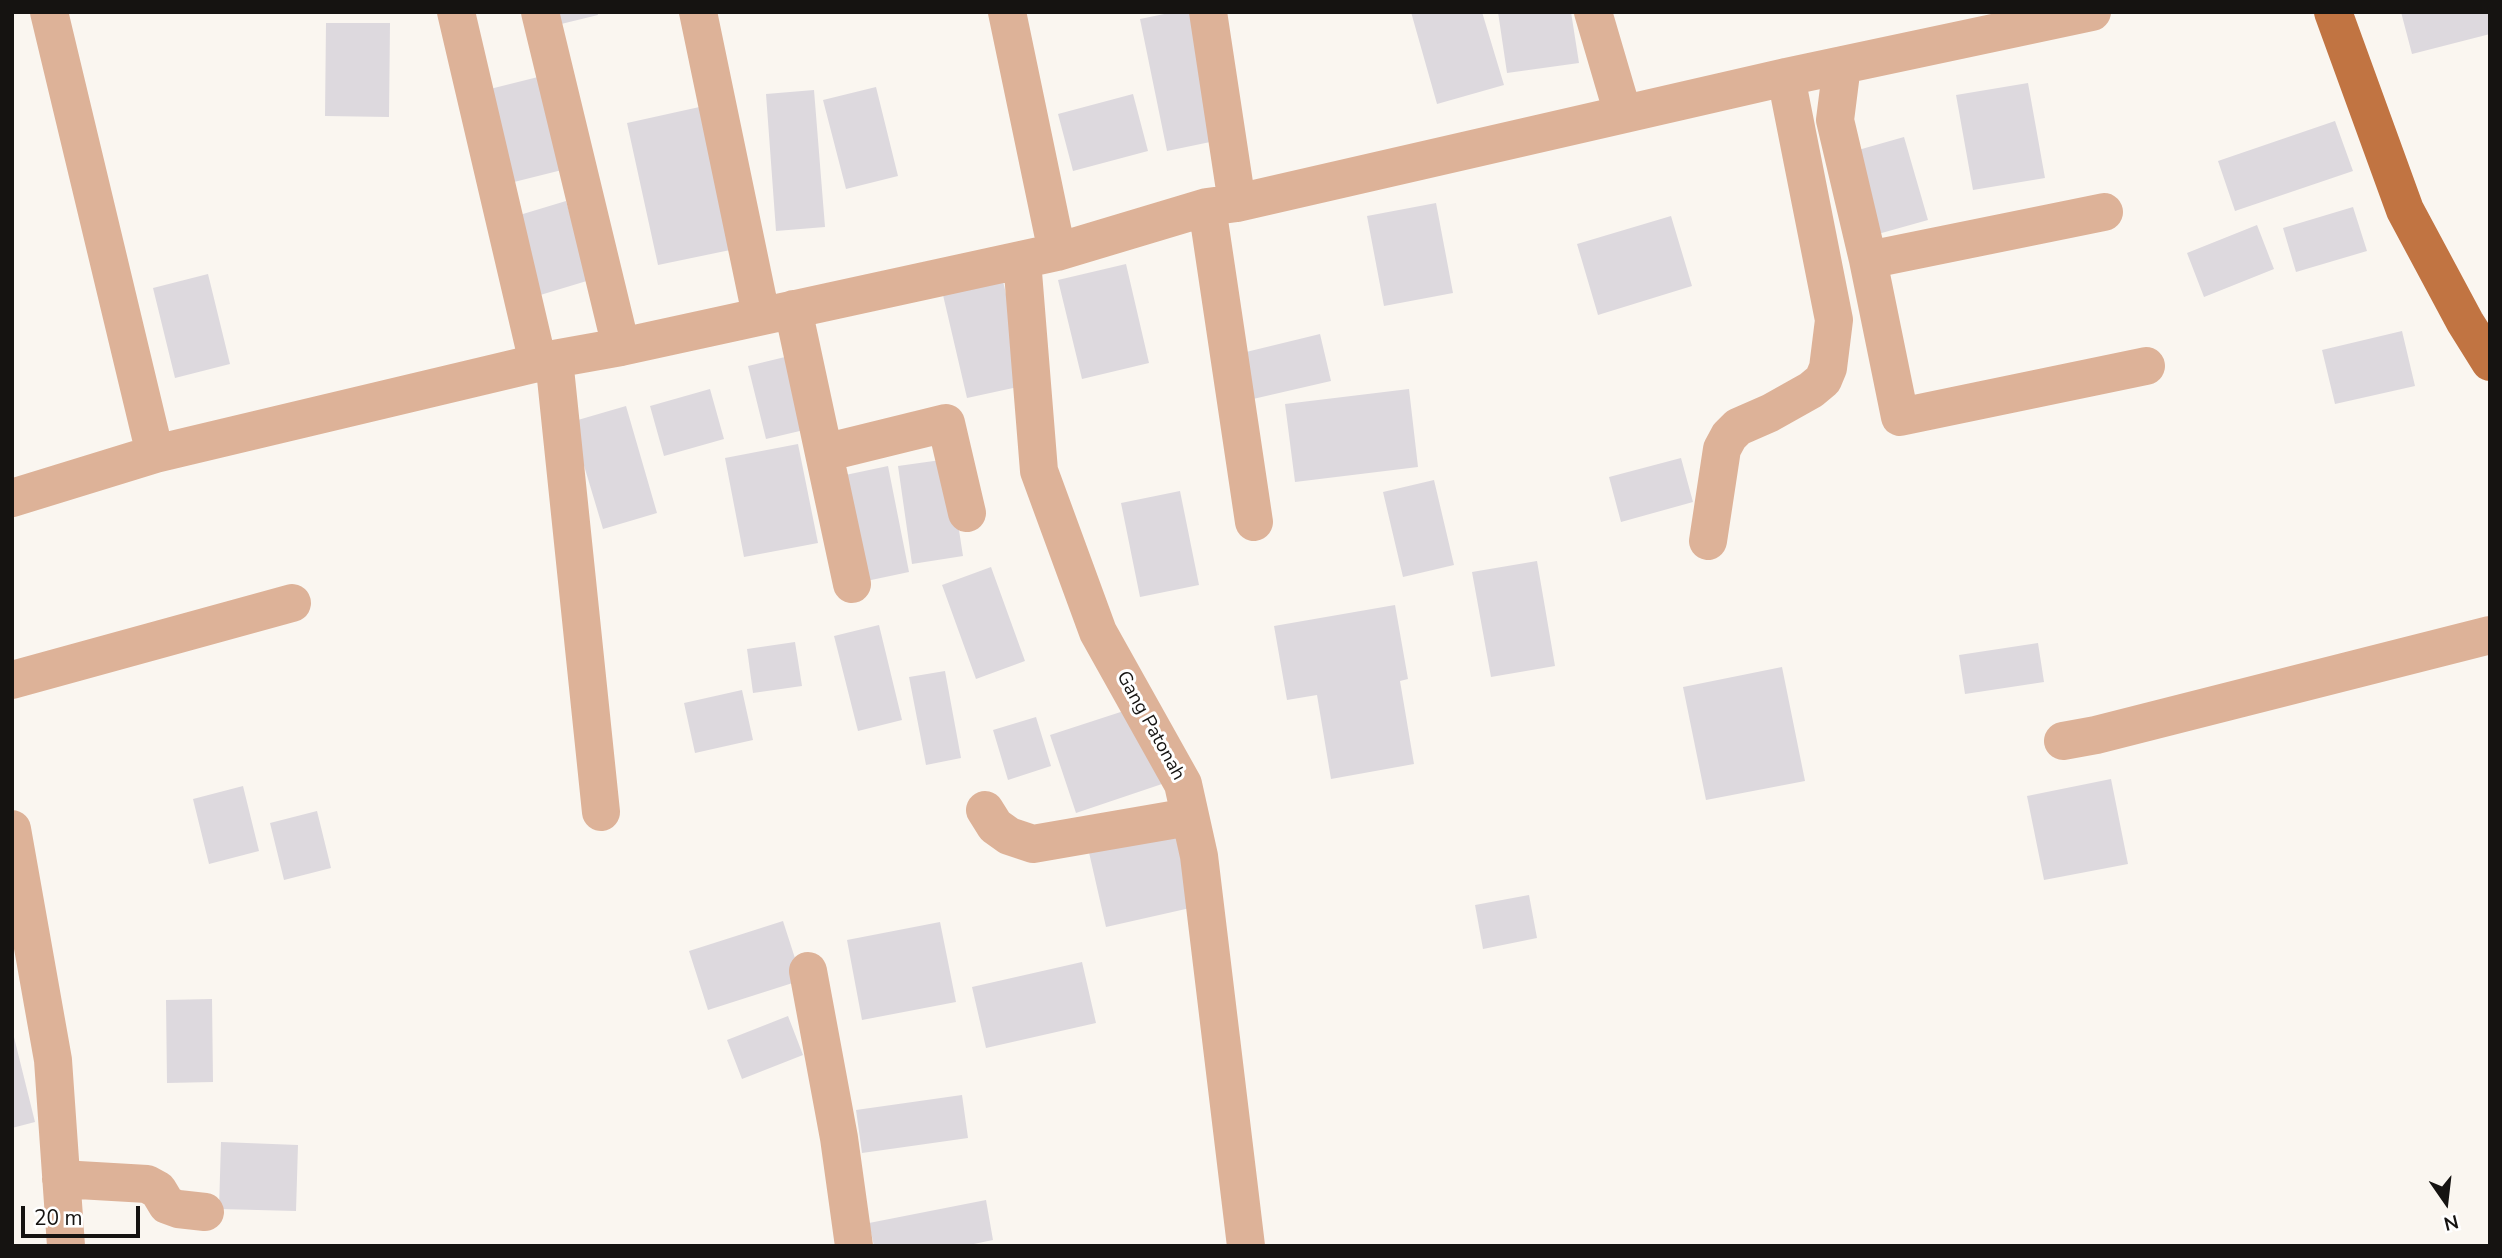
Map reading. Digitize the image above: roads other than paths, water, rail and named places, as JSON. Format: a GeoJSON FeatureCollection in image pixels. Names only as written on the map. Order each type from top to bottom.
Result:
{"type":"FeatureCollection","features":[{"type":"Feature","properties":{"kind":"main road"},"geometry":{"type":"LineString","coordinates":[[2333,12],[2405,210],[2465,323],[2490,362]]}},
{"type":"Feature","properties":{"kind":"street"},"geometry":{"type":"LineString","coordinates":[[49,12],[155,454]]}},
{"type":"Feature","properties":{"kind":"street"},"geometry":{"type":"LineString","coordinates":[[456,12],[546,361],[601,812]]}},
{"type":"Feature","properties":{"kind":"street"},"geometry":{"type":"LineString","coordinates":[[540,12],[621,347]]}},
{"type":"Feature","properties":{"kind":"street"},"geometry":{"type":"LineString","coordinates":[[698,12],[777,312],[824,453],[852,584]]}},
{"type":"Feature","properties":{"kind":"street","name":"Gang Patonah"},"geometry":{"type":"LineString","coordinates":[[1007,12],[1039,256],[1039,471],[1098,632],[1183,784],[1199,856],[1246,1246]]}},
{"type":"Feature","properties":{"kind":"street"},"geometry":{"type":"LineString","coordinates":[[1208,12],[1222,205],[1254,522]]}},
{"type":"Feature","properties":{"kind":"street"},"geometry":{"type":"LineString","coordinates":[[1593,12],[1623,114]]}},
{"type":"Feature","properties":{"kind":"street"},"geometry":{"type":"LineString","coordinates":[[12,498],[155,454],[546,361],[1039,256],[1222,205],[1786,77],[2092,12]]}},
{"type":"Feature","properties":{"kind":"street"},"geometry":{"type":"LineString","coordinates":[[1842,65],[1835,120],[1868,260],[1900,417],[2146,366]]}},
{"type":"Feature","properties":{"kind":"street"},"geometry":{"type":"LineString","coordinates":[[1708,541],[1722,449],[1729,436],[1738,427],[1811,390],[1823,380],[1828,368],[1834,320],[1786,77]]}},
{"type":"Feature","properties":{"kind":"street"},"geometry":{"type":"LineString","coordinates":[[1868,260],[2104,212]]}},
{"type":"Feature","properties":{"kind":"street"},"geometry":{"type":"LineString","coordinates":[[824,453],[946,422],[967,513]]}},
{"type":"Feature","properties":{"kind":"street"},"geometry":{"type":"LineString","coordinates":[[12,680],[292,603]]}},
{"type":"Feature","properties":{"kind":"street"},"geometry":{"type":"LineString","coordinates":[[2063,741],[2096,735],[2490,635]]}},
{"type":"Feature","properties":{"kind":"street"},"geometry":{"type":"LineString","coordinates":[[985,810],[995,826],[1009,836],[1032,844],[1189,817]]}},
{"type":"Feature","properties":{"kind":"street"},"geometry":{"type":"LineString","coordinates":[[12,830],[53,1060],[66,1246]]}},
{"type":"Feature","properties":{"kind":"street"},"geometry":{"type":"LineString","coordinates":[[808,971],[839,1138],[854,1246]]}},
{"type":"Feature","properties":{"kind":"street"},"geometry":{"type":"LineString","coordinates":[[61,1179],[147,1184],[158,1190],[167,1205],[205,1212]]}}]}
